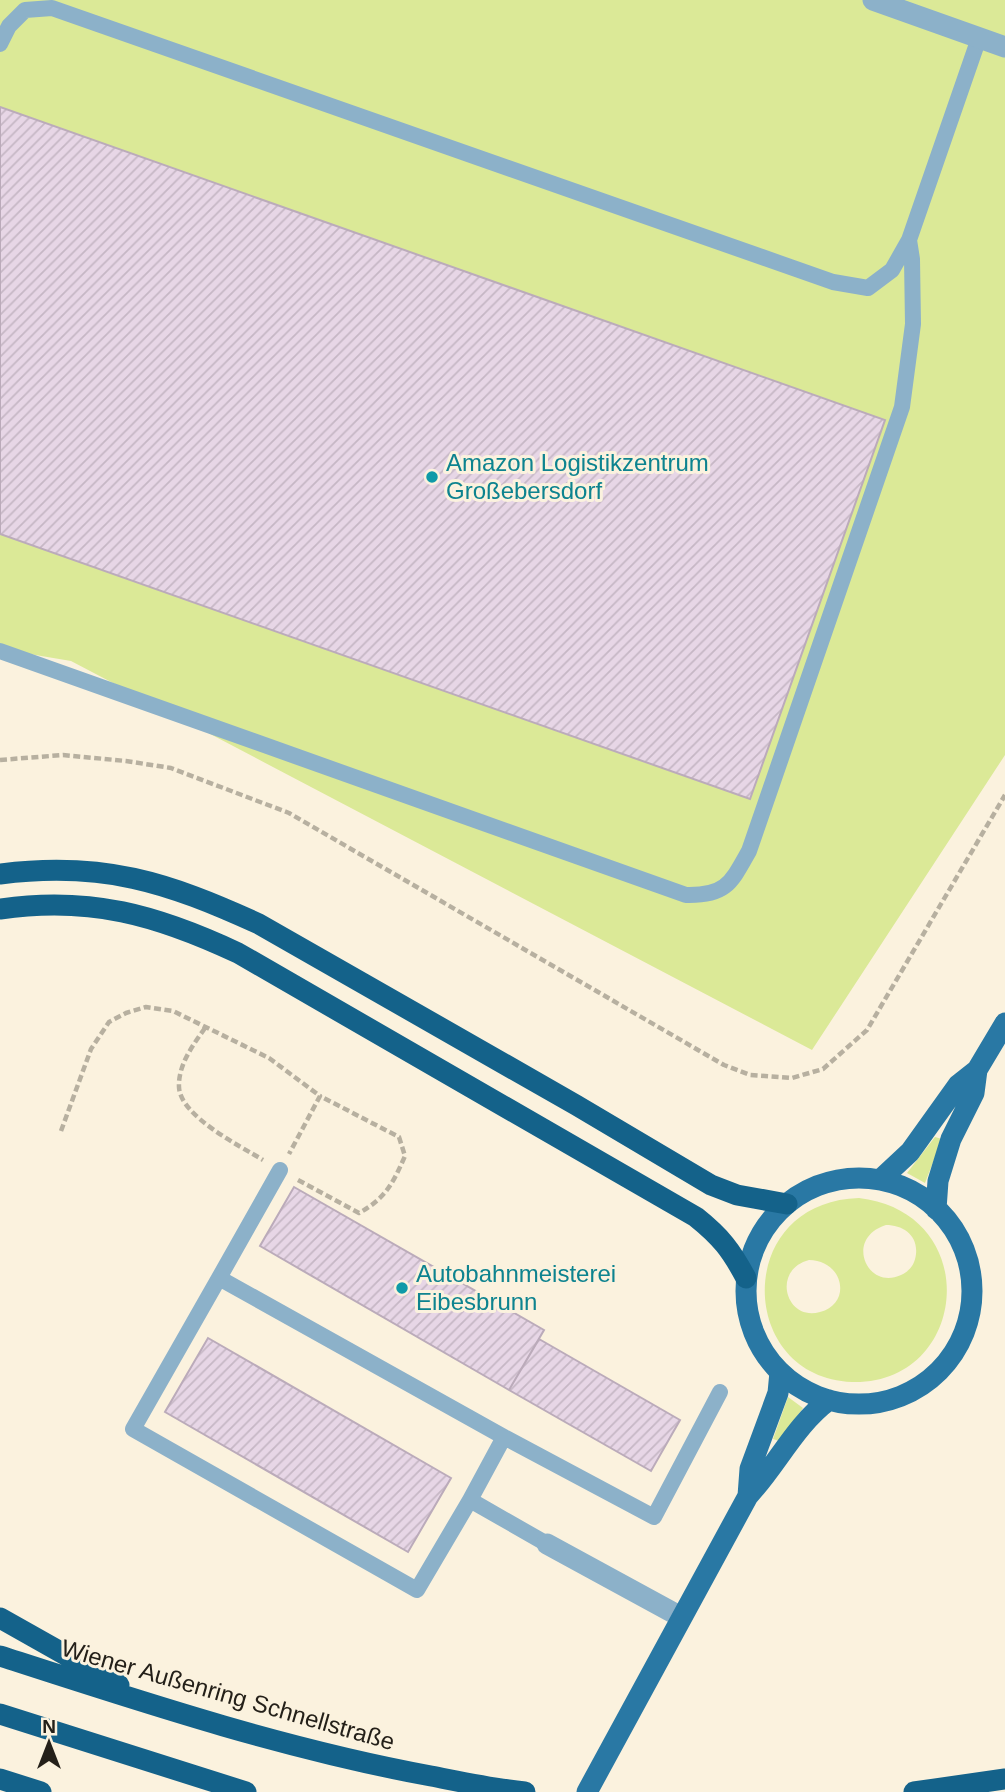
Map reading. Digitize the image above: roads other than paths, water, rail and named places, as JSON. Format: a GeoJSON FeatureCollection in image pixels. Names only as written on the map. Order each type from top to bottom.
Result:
{"type":"FeatureCollection","features":[{"type":"Feature","properties":{"kind":"highway"},"geometry":{"type":"LineString","coordinates":[[0,874],[53,870],[114,874],[172,887],[208,901],[259,924],[564,1098],[710,1185],[737,1195],[787,1204]]}},
{"type":"Feature","properties":{"kind":"highway"},"geometry":{"type":"LineString","coordinates":[[0,909],[44,903],[134,913],[199,935],[237,953],[696,1217],[719,1235],[731,1249],[746,1278]]}},
{"type":"Feature","properties":{"kind":"highway"},"geometry":{"type":"LineString","coordinates":[[0,1618],[154,1705]]}},
{"type":"Feature","properties":{"kind":"highway","name":"Wiener Außenring Schnellstraße"},"geometry":{"type":"LineString","coordinates":[[0,1656],[154,1705],[331,1755],[504,1790],[526,1792]]}},
{"type":"Feature","properties":{"kind":"highway"},"geometry":{"type":"LineString","coordinates":[[0,1714],[246,1792]]}},
{"type":"Feature","properties":{"kind":"highway"},"geometry":{"type":"LineString","coordinates":[[0,1779],[41,1792]]}},
{"type":"Feature","properties":{"kind":"highway"},"geometry":{"type":"LineString","coordinates":[[914,1792],[1005,1779]]}},
{"type":"Feature","properties":{"kind":"main road"},"geometry":{"type":"LineString","coordinates":[[880,1180],[911,1152],[958,1085],[977,1070],[1005,1023]]}},
{"type":"Feature","properties":{"kind":"main road"},"geometry":{"type":"LineString","coordinates":[[936,1209],[939,1181],[951,1139],[974,1093],[977,1070]]}},
{"type":"Feature","properties":{"kind":"main road"},"geometry":{"type":"LineString","coordinates":[[841,1180],[880,1180],[901,1186],[936,1209],[953,1228],[964,1250],[971,1274],[972,1298],[967,1323],[958,1346],[943,1366],[925,1383],[902,1395],[878,1402],[853,1404],[829,1400],[811,1393],[780,1372],[766,1356],[749,1319],[746,1278],[759,1237],[771,1219],[787,1204],[803,1193],[841,1180]]}},
{"type":"Feature","properties":{"kind":"main road"},"geometry":{"type":"LineString","coordinates":[[748,1496],[750,1469],[778,1393],[780,1372]]}},
{"type":"Feature","properties":{"kind":"main road"},"geometry":{"type":"LineString","coordinates":[[587,1792],[748,1496],[766,1476],[796,1432],[829,1400]]}},
{"type":"Feature","properties":{"kind":"street"},"geometry":{"type":"LineString","coordinates":[[873,0],[1005,47]]}},
{"type":"Feature","properties":{"kind":"street"},"geometry":{"type":"LineString","coordinates":[[547,1544],[681,1617]]}},
{"type":"Feature","properties":{"kind":"lane"},"geometry":{"type":"LineString","coordinates":[[0,44],[9,26],[25,9],[52,8],[833,282],[868,288],[892,270],[909,240],[979,38]]}},
{"type":"Feature","properties":{"kind":"lane"},"geometry":{"type":"LineString","coordinates":[[0,651],[686,895],[706,895],[731,883],[749,851],[902,408],[913,324],[909,240]]}},
{"type":"Feature","properties":{"kind":"lane"},"geometry":{"type":"LineString","coordinates":[[280,1170],[133,1429],[417,1590],[504,1437]]}},
{"type":"Feature","properties":{"kind":"lane"},"geometry":{"type":"LineString","coordinates":[[219,1278],[504,1437],[654,1517],[720,1392]]}},
{"type":"Feature","properties":{"kind":"lane"},"geometry":{"type":"LineString","coordinates":[[470,1500],[547,1544]]}},
{"type":"Feature","properties":{"kind":"place","name":"Amazon Logistikzentrum Großebersdorf"},"geometry":{"type":"Point","coordinates":[432,477]}},
{"type":"Feature","properties":{"kind":"place","name":"Autobahnmeisterei Eibesbrunn"},"geometry":{"type":"Point","coordinates":[402,1288]}}]}
